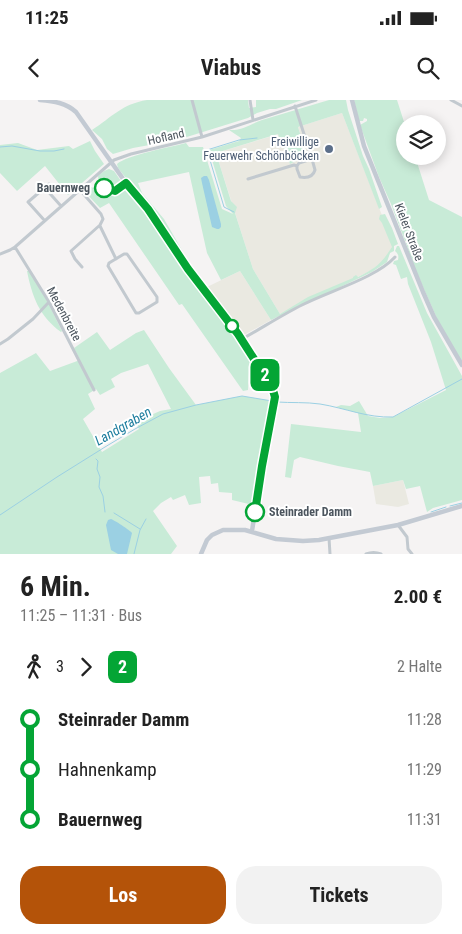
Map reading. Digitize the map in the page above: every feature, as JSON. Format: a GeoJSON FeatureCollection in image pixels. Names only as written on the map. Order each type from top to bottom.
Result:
{"type":"FeatureCollection","features":[{"type":"Feature","properties":{"kind":"main road"},"geometry":{"type":"LineString","coordinates":[[40,100],[63,104],[74,110],[126,183],[148,209],[188,269],[242,339],[272,387],[275,397],[252,531]]}},
{"type":"Feature","properties":{"kind":"main road","name":"Kieler Straße"},"geometry":{"type":"LineString","coordinates":[[352,100],[364,146],[423,292],[434,317],[462,365]]}},
{"type":"Feature","properties":{"kind":"main road"},"geometry":{"type":"LineString","coordinates":[[201,554],[207,540],[216,532],[223,530],[252,531],[281,539],[303,541],[398,525],[462,506]]}},
{"type":"Feature","properties":{"kind":"street"},"geometry":{"type":"LineString","coordinates":[[192,100],[202,137]]}},
{"type":"Feature","properties":{"kind":"street"},"geometry":{"type":"LineString","coordinates":[[250,100],[253,120]]}},
{"type":"Feature","properties":{"kind":"street","name":"Hofland"},"geometry":{"type":"LineString","coordinates":[[111,162],[131,154],[202,137],[316,100]]}},
{"type":"Feature","properties":{"kind":"street"},"geometry":{"type":"LineString","coordinates":[[451,100],[462,106]]}},
{"type":"Feature","properties":{"kind":"street"},"geometry":{"type":"LineString","coordinates":[[295,106],[315,170],[312,175],[305,178],[300,177],[297,166]]}},
{"type":"Feature","properties":{"kind":"street"},"geometry":{"type":"LineString","coordinates":[[248,179],[294,165],[297,166],[299,163],[312,159]]}},
{"type":"Feature","properties":{"kind":"street"},"geometry":{"type":"LineString","coordinates":[[0,254],[14,247],[111,162]]}},
{"type":"Feature","properties":{"kind":"street"},"geometry":{"type":"LineString","coordinates":[[45,220],[28,202],[49,184]]}},
{"type":"Feature","properties":{"kind":"street"},"geometry":{"type":"LineString","coordinates":[[45,188],[61,206]]}},
{"type":"Feature","properties":{"kind":"street"},"geometry":{"type":"LineString","coordinates":[[80,190],[101,214],[103,219],[100,225],[71,251],[82,267]]}},
{"type":"Feature","properties":{"kind":"street"},"geometry":{"type":"LineString","coordinates":[[100,225],[116,259]]}},
{"type":"Feature","properties":{"kind":"street","name":"Medenbreite"},"geometry":{"type":"LineString","coordinates":[[14,247],[48,302],[94,390]]}},
{"type":"Feature","properties":{"kind":"street"},"geometry":{"type":"LineString","coordinates":[[127,254],[157,297],[157,302],[139,313],[136,312],[108,266],[116,259],[127,254]]}},
{"type":"Feature","properties":{"kind":"street"},"geometry":{"type":"LineString","coordinates":[[242,339],[301,305],[366,276],[387,264],[394,257]]}},
{"type":"Feature","properties":{"kind":"street"},"geometry":{"type":"LineString","coordinates":[[0,344],[33,319],[48,302]]}},
{"type":"Feature","properties":{"kind":"street"},"geometry":{"type":"LineString","coordinates":[[398,525],[408,537],[408,549],[412,554]]}},
{"type":"Feature","properties":{"kind":"street"},"geometry":{"type":"LineString","coordinates":[[329,538],[330,554]]}},
{"type":"Feature","properties":{"kind":"street"},"geometry":{"type":"LineString","coordinates":[[366,554],[371,552],[381,554]]}},
{"type":"Feature","properties":{"kind":"shaded area"},"geometry":{"type":"Polygon","coordinates":[[[342,113],[394,246],[386,260],[370,271],[280,314],[253,269],[216,153],[279,134],[290,164],[306,155],[298,127],[342,113]]]}},
{"type":"Feature","properties":{"kind":"shaded area"},"geometry":{"type":"Polygon","coordinates":[[[240,271],[271,320],[244,335],[207,287],[240,271]]]}},
{"type":"Feature","properties":{"kind":"shaded area"},"geometry":{"type":"Polygon","coordinates":[[[403,480],[409,504],[398,507],[376,504],[373,486],[403,480]]]}},
{"type":"Feature","properties":{"kind":"green space"},"geometry":{"type":"Polygon","coordinates":[[[147,100],[248,100],[249,108],[256,107],[256,100],[302,100],[177,140],[133,148],[113,154],[107,149],[102,139],[92,130],[124,108],[147,100]]]}},
{"type":"Feature","properties":{"kind":"green space"},"geometry":{"type":"Polygon","coordinates":[[[329,100],[346,100],[363,156],[382,207],[379,209],[342,113],[298,127],[306,156],[290,164],[278,134],[216,153],[231,201],[237,207],[235,213],[253,269],[280,314],[308,297],[356,275],[358,277],[364,274],[381,262],[392,247],[379,219],[380,215],[385,214],[398,244],[394,246],[394,251],[390,253],[387,262],[372,272],[271,320],[240,271],[221,280],[207,253],[189,172],[138,183],[142,193],[164,219],[190,264],[207,287],[205,289],[194,276],[148,206],[118,168],[117,164],[139,154],[186,143],[189,147],[203,147],[222,209],[233,214],[226,206],[209,150],[239,141],[241,138],[229,130],[242,128],[329,100]]]}},
{"type":"Feature","properties":{"kind":"green space"},"geometry":{"type":"Polygon","coordinates":[[[354,100],[397,100],[402,115],[396,115],[396,165],[418,165],[429,200],[462,217],[462,362],[439,323],[412,262],[406,243],[408,242],[413,247],[410,242],[405,241],[360,125],[367,121],[367,119],[364,118],[363,121],[359,121],[354,100]]]}},
{"type":"Feature","properties":{"kind":"green space"},"geometry":{"type":"Polygon","coordinates":[[[90,141],[104,164],[68,195],[45,166],[17,191],[0,173],[0,145],[18,143],[37,150],[69,146],[73,149],[90,141]]]}},
{"type":"Feature","properties":{"kind":"green space"},"geometry":{"type":"Polygon","coordinates":[[[109,169],[114,171],[121,181],[119,185],[114,187],[99,185],[98,176],[109,169]]]}},
{"type":"Feature","properties":{"kind":"green space"},"geometry":{"type":"Polygon","coordinates":[[[88,186],[102,194],[109,194],[125,186],[149,215],[200,288],[236,334],[255,369],[249,373],[248,390],[243,391],[182,304],[179,305],[109,203],[100,208],[83,190],[88,186]]]}},
{"type":"Feature","properties":{"kind":"green space"},"geometry":{"type":"Polygon","coordinates":[[[397,246],[399,246],[427,313],[462,376],[462,500],[433,508],[427,512],[420,486],[406,489],[403,480],[373,486],[370,472],[300,457],[294,460],[291,478],[285,477],[291,424],[361,432],[358,413],[336,407],[341,405],[350,406],[359,401],[368,416],[380,418],[393,417],[446,390],[407,277],[401,279],[396,265],[393,264],[394,261],[398,260],[398,255],[395,251],[397,246]]]}},
{"type":"Feature","properties":{"kind":"green space"},"geometry":{"type":"Polygon","coordinates":[[[27,271],[29,271],[46,299],[61,332],[47,319],[38,305],[31,289],[27,271]]]}},
{"type":"Feature","properties":{"kind":"green space"},"geometry":{"type":"Polygon","coordinates":[[[144,330],[196,405],[242,396],[272,401],[258,466],[253,505],[232,500],[232,493],[219,492],[218,483],[211,484],[210,476],[199,477],[201,503],[189,505],[185,495],[173,500],[171,497],[153,511],[177,546],[171,554],[0,554],[0,373],[36,353],[50,371],[80,360],[74,348],[97,332],[110,350],[144,330]],[[148,364],[121,373],[111,379],[115,387],[100,395],[96,389],[88,394],[95,409],[83,419],[102,452],[139,429],[134,420],[144,414],[151,415],[171,409],[148,364]]]}},
{"type":"Feature","properties":{"kind":"water"},"geometry":{"type":"Polygon","coordinates":[[[207,176],[209,180],[221,224],[219,229],[212,227],[201,178],[207,176]]]}},
{"type":"Feature","properties":{"kind":"water"},"geometry":{"type":"Polygon","coordinates":[[[111,519],[132,533],[127,554],[118,554],[111,550],[106,525],[108,520],[111,519]]]}},
{"type":"Feature","properties":{"kind":"waterway"},"geometry":{"type":"LineString","coordinates":[[234,212],[224,207],[207,150],[239,140],[257,138]]}},
{"type":"Feature","properties":{"kind":"waterway"},"geometry":{"type":"LineString","coordinates":[[0,147],[12,146],[40,151],[64,149]]}},
{"type":"Feature","properties":{"kind":"waterway","name":"Landgraben"},"geometry":{"type":"LineString","coordinates":[[277,402],[320,404],[365,414],[393,417],[462,379]]}},
{"type":"Feature","properties":{"kind":"waterway","name":"Landgraben"},"geometry":{"type":"LineString","coordinates":[[0,515],[105,447],[163,414],[242,396],[272,401]]}},
{"type":"Feature","properties":{"kind":"waterway"},"geometry":{"type":"LineString","coordinates":[[96,459],[98,461],[97,469],[100,477],[99,487],[103,496],[105,512]]}},
{"type":"Feature","properties":{"kind":"waterway"},"geometry":{"type":"LineString","coordinates":[[450,506],[462,503]]}},
{"type":"Feature","properties":{"kind":"waterway"},"geometry":{"type":"LineString","coordinates":[[431,512],[446,507]]}},
{"type":"Feature","properties":{"kind":"waterway"},"geometry":{"type":"LineString","coordinates":[[114,513],[140,529]]}},
{"type":"Feature","properties":{"kind":"waterway"},"geometry":{"type":"LineString","coordinates":[[134,554],[140,530],[146,519]]}},
{"type":"Feature","properties":{"kind":"bus line","name":"2"},"geometry":{"type":"LineString","coordinates":[[104,188],[115,191],[126,183],[148,209],[188,269],[238,334],[272,387],[275,397],[274,406],[255,512]]}},
{"type":"Feature","properties":{"kind":"place","name":"Freiwillige Feuerwehr Schönböcken"},"geometry":{"type":"Point","coordinates":[329,149]}},
{"type":"Feature","properties":{"kind":"place","name":"Bauernweg"},"geometry":{"type":"Point","coordinates":[104,188]}},
{"type":"Feature","properties":{"kind":"place","name":"Steinrader Damm"},"geometry":{"type":"Point","coordinates":[255,512]}}]}
